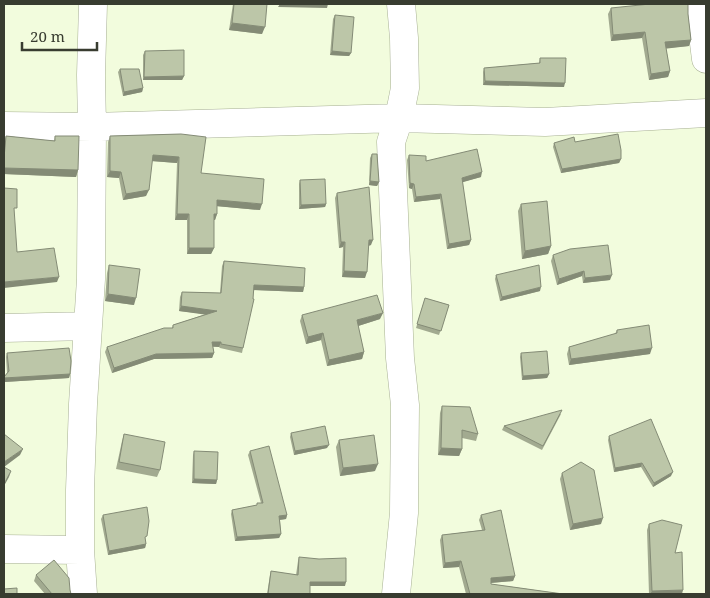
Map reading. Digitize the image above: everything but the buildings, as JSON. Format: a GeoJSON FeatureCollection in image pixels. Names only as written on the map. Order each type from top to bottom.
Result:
{"type":"FeatureCollection","features":[{"type":"Feature","properties":{"kind":"street"},"geometry":{"type":"LineString","coordinates":[[83,594],[80,550],[80,490],[82,413],[91,280],[93,4]]}},
{"type":"Feature","properties":{"kind":"street"},"geometry":{"type":"LineString","coordinates":[[396,594],[404,513],[405,405],[400,358],[391,142],[399,118],[405,88],[401,4]]}},
{"type":"Feature","properties":{"kind":"street"},"geometry":{"type":"LineString","coordinates":[[700,4],[706,59]]}},
{"type":"Feature","properties":{"kind":"street"},"geometry":{"type":"LineString","coordinates":[[4,126],[92,127],[399,118],[545,122],[706,112]]}},
{"type":"Feature","properties":{"kind":"street"},"geometry":{"type":"LineString","coordinates":[[4,328],[88,326]]}},
{"type":"Feature","properties":{"kind":"street"},"geometry":{"type":"LineString","coordinates":[[4,549],[80,550]]}}]}
